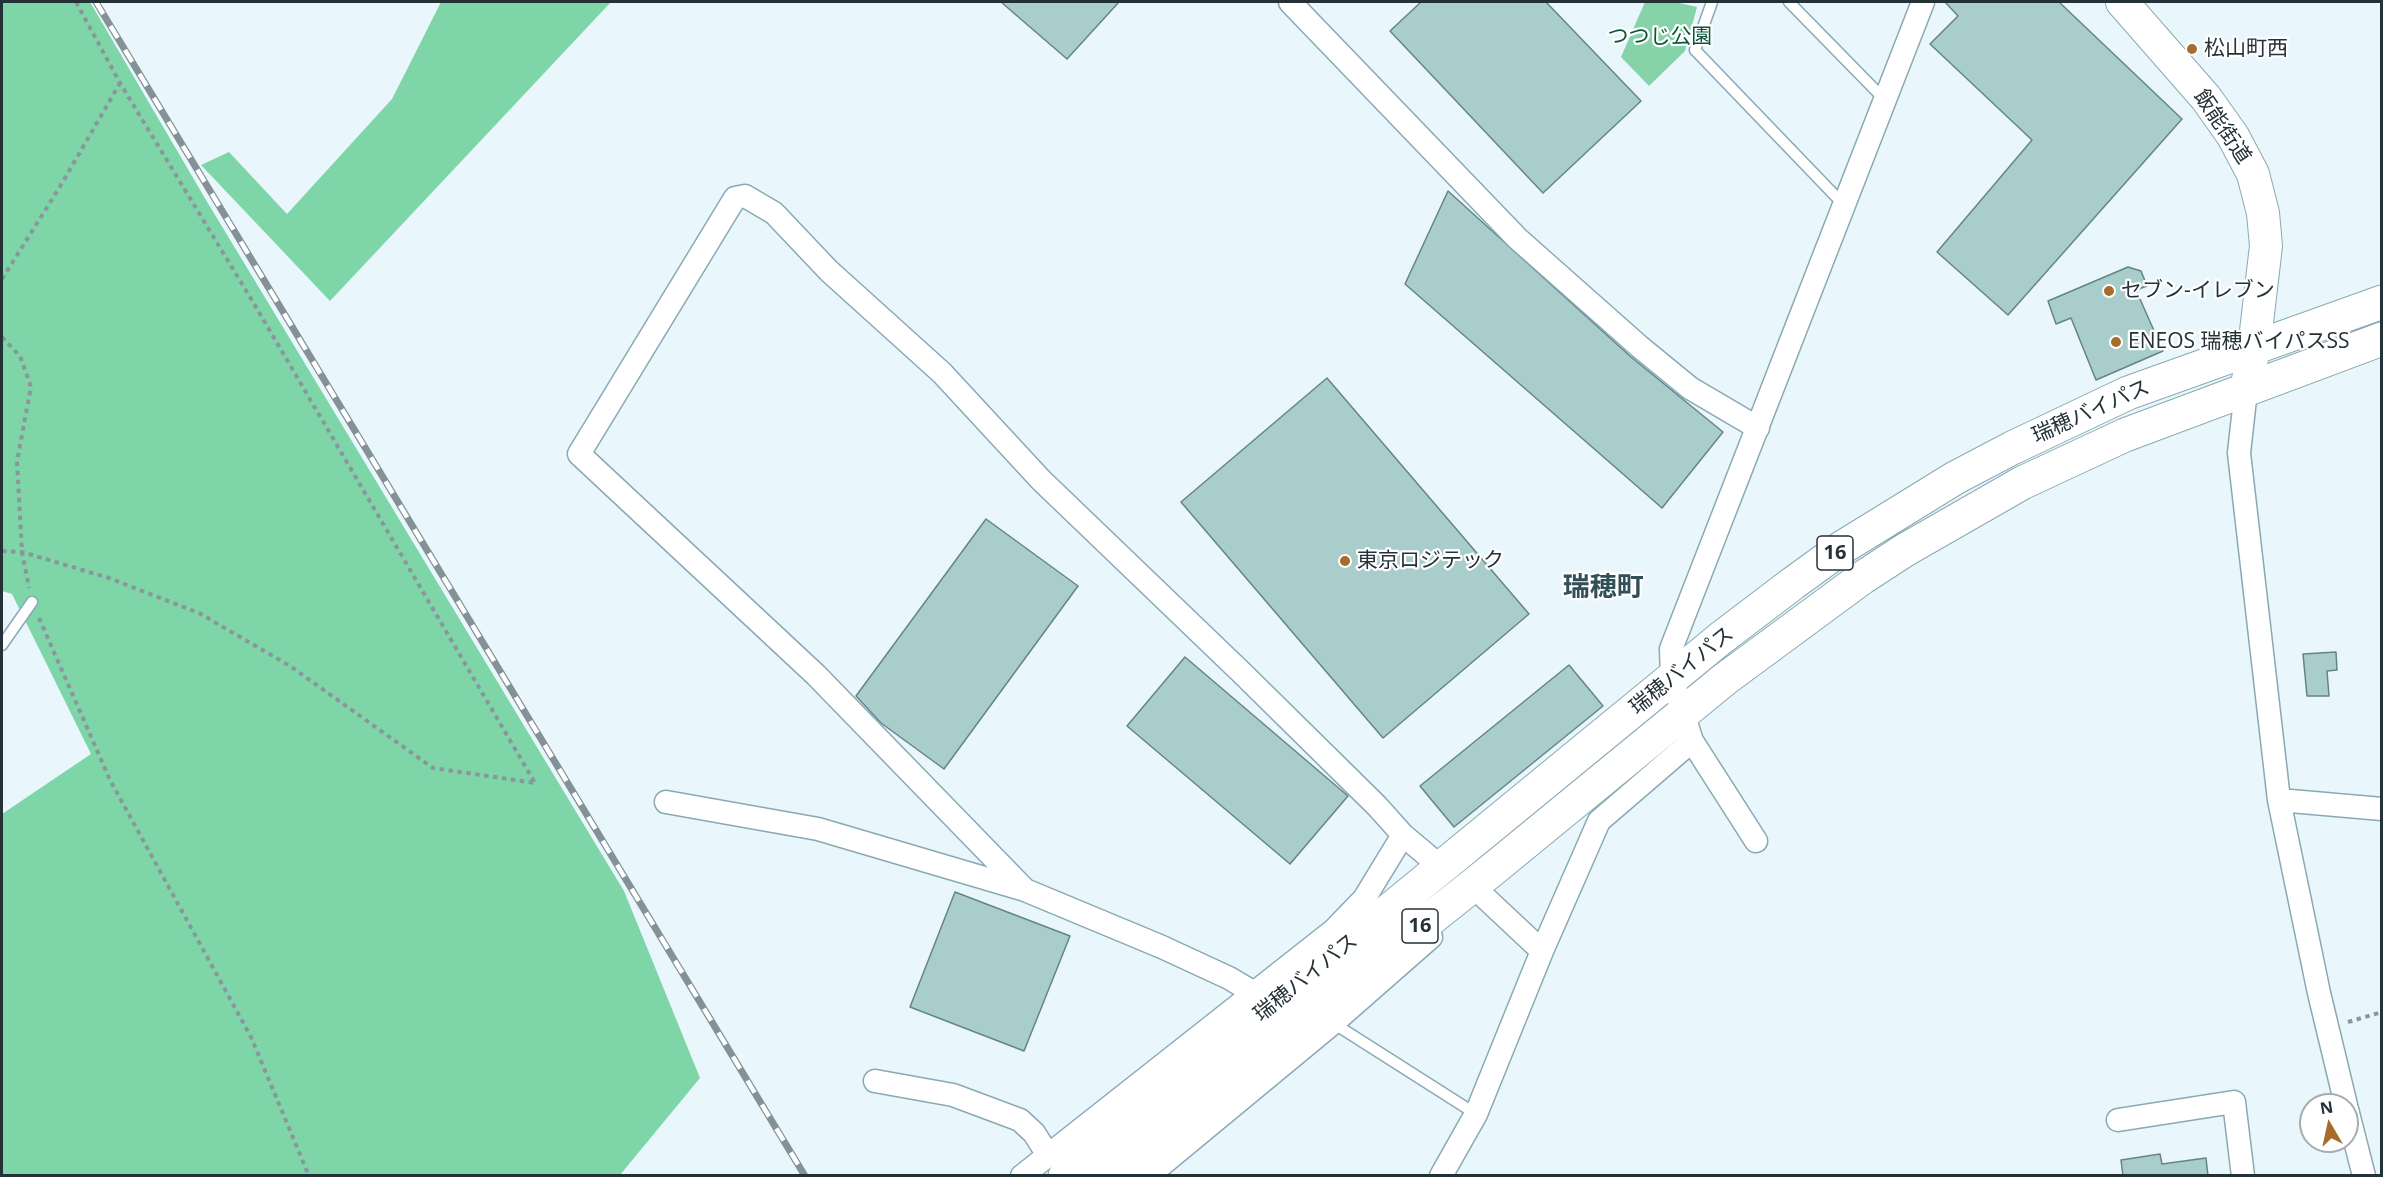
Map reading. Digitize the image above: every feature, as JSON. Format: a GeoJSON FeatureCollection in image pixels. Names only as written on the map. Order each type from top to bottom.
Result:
{"type":"FeatureCollection","features":[{"type":"Feature","properties":{"kind":"highway","name":"瑞穂バイパス"},"geometry":{"type":"LineString","coordinates":[[1108,1176],[1148,1125],[1441,867],[1721,638],[1843,547],[1955,478],[2128,393],[2382,302]]}},
{"type":"Feature","properties":{"kind":"highway","name":"瑞穂バイパス"},"geometry":{"type":"LineString","coordinates":[[1057,1166],[1148,1125],[1485,881],[1687,727],[1725,679],[1845,590],[1944,526],[2022,483],[2125,435],[2382,339]]}},
{"type":"Feature","properties":{"kind":"street"},"geometry":{"type":"LineString","coordinates":[[1290,2],[1517,238],[1690,388],[1758,428]]}},
{"type":"Feature","properties":{"kind":"street"},"geometry":{"type":"LineString","coordinates":[[1756,841],[1687,727],[1672,679],[1671,649],[1923,2]]}},
{"type":"Feature","properties":{"kind":"street","name":"飯能街道"},"geometry":{"type":"LineString","coordinates":[[2122,2],[2206,98],[2233,136],[2253,174],[2263,213],[2266,246],[2254,348],[2246,390]]}},
{"type":"Feature","properties":{"kind":"street"},"geometry":{"type":"LineString","coordinates":[[1025,890],[816,675],[579,454],[735,198],[745,196],[774,213],[829,271],[942,373],[1041,480],[1259,689],[1377,806],[1403,835],[1441,867]]}},
{"type":"Feature","properties":{"kind":"street"},"geometry":{"type":"LineString","coordinates":[[2246,390],[2239,453],[2279,800],[2344,1093]]}},
{"type":"Feature","properties":{"kind":"street"},"geometry":{"type":"LineString","coordinates":[[1441,1176],[1476,1114],[1542,951],[1599,821],[1687,727]]}},
{"type":"Feature","properties":{"kind":"street"},"geometry":{"type":"LineString","coordinates":[[2279,800],[2382,809]]}},
{"type":"Feature","properties":{"kind":"street"},"geometry":{"type":"LineString","coordinates":[[666,802],[818,829],[1025,890],[1162,947],[1229,978],[1256,994]]}},
{"type":"Feature","properties":{"kind":"street"},"geometry":{"type":"LineString","coordinates":[[1022,1176],[1057,1166],[1256,994],[1334,930],[1364,899],[1403,835]]}},
{"type":"Feature","properties":{"kind":"street"},"geometry":{"type":"LineString","coordinates":[[1148,1176],[1395,970],[1485,881],[1542,951]]}},
{"type":"Feature","properties":{"kind":"street"},"geometry":{"type":"LineString","coordinates":[[875,1081],[953,1095],[1020,1120],[1034,1133],[1057,1166]]}},
{"type":"Feature","properties":{"kind":"street"},"geometry":{"type":"LineString","coordinates":[[2118,1120],[2234,1102],[2243,1176]]}},
{"type":"Feature","properties":{"kind":"street"},"geometry":{"type":"LineString","coordinates":[[2358,1153],[2364,1176]]}},
{"type":"Feature","properties":{"kind":"lane"},"geometry":{"type":"LineString","coordinates":[[1712,2],[1695,50],[1844,205]]}},
{"type":"Feature","properties":{"kind":"lane"},"geometry":{"type":"LineString","coordinates":[[1789,2],[1885,100]]}},
{"type":"Feature","properties":{"kind":"lane"},"geometry":{"type":"LineString","coordinates":[[2,645],[32,602]]}},
{"type":"Feature","properties":{"kind":"lane"},"geometry":{"type":"LineString","coordinates":[[1333,1023],[1476,1114]]}},
{"type":"Feature","properties":{"kind":"path"},"geometry":{"type":"LineString","coordinates":[[2,551],[22,552],[109,578],[199,613],[290,666],[433,768],[536,783],[253,302],[120,83],[75,2]]}},
{"type":"Feature","properties":{"kind":"path"},"geometry":{"type":"LineString","coordinates":[[2,279],[62,185],[120,83]]}},
{"type":"Feature","properties":{"kind":"path"},"geometry":{"type":"LineString","coordinates":[[2,337],[20,356],[32,387],[17,461],[22,552],[32,602],[110,780],[251,1037],[309,1176]]}},
{"type":"Feature","properties":{"kind":"path"},"geometry":{"type":"LineString","coordinates":[[2328,1028],[2382,1012]]}},
{"type":"Feature","properties":{"kind":"green space"},"geometry":{"type":"Polygon","coordinates":[[[2,2],[90,2],[206,200],[624,891],[700,1078],[620,1175],[2,1175],[2,814],[91,754],[12,594],[2,591],[2,2]]]}},
{"type":"Feature","properties":{"kind":"green space"},"geometry":{"type":"Polygon","coordinates":[[[441,2],[611,2],[330,301],[201,165],[229,152],[287,214],[392,99],[441,2]]]}},
{"type":"Feature","properties":{"kind":"green space","name":"つつじ公園"},"geometry":{"type":"Polygon","coordinates":[[[1645,2],[1675,2],[1697,7],[1685,51],[1649,86],[1621,57],[1645,2]]]}},
{"type":"Feature","properties":{"kind":"building"},"geometry":{"type":"Polygon","coordinates":[[[1001,2],[1119,2],[1067,59],[1001,2]]]}},
{"type":"Feature","properties":{"kind":"building"},"geometry":{"type":"Polygon","coordinates":[[[1421,2],[1546,2],[1641,101],[1543,193],[1390,31],[1421,2]]]}},
{"type":"Feature","properties":{"kind":"building"},"geometry":{"type":"Polygon","coordinates":[[[1945,2],[2059,2],[2182,119],[2008,315],[1937,252],[2032,140],[1930,44],[1958,16],[1945,2]]]}},
{"type":"Feature","properties":{"kind":"building"},"geometry":{"type":"Polygon","coordinates":[[[1448,191],[1631,357],[1723,432],[1662,508],[1405,284],[1448,191]]]}},
{"type":"Feature","properties":{"kind":"building"},"geometry":{"type":"Polygon","coordinates":[[[2128,267],[2141,271],[2147,286],[2136,290],[2163,351],[2096,380],[2071,318],[2056,324],[2048,301],[2128,267]]]}},
{"type":"Feature","properties":{"kind":"building"},"geometry":{"type":"Polygon","coordinates":[[[1327,378],[1529,614],[1383,738],[1181,502],[1327,378]]]}},
{"type":"Feature","properties":{"kind":"building"},"geometry":{"type":"Polygon","coordinates":[[[986,519],[1078,586],[944,769],[881,723],[856,696],[986,519]]]}},
{"type":"Feature","properties":{"kind":"building"},"geometry":{"type":"Polygon","coordinates":[[[2336,652],[2337,670],[2327,671],[2329,696],[2307,696],[2303,654],[2336,652]]]}},
{"type":"Feature","properties":{"kind":"building"},"geometry":{"type":"Polygon","coordinates":[[[1185,657],[1348,796],[1290,864],[1127,726],[1185,657]]]}},
{"type":"Feature","properties":{"kind":"building"},"geometry":{"type":"Polygon","coordinates":[[[1569,665],[1603,706],[1454,827],[1420,786],[1569,665]]]}},
{"type":"Feature","properties":{"kind":"building"},"geometry":{"type":"Polygon","coordinates":[[[955,892],[1070,936],[1024,1051],[910,1007],[955,892]]]}},
{"type":"Feature","properties":{"kind":"building"},"geometry":{"type":"Polygon","coordinates":[[[2160,1154],[2162,1164],[2206,1158],[2208,1176],[2123,1176],[2121,1160],[2160,1154]]]}},
{"type":"Feature","properties":{"kind":"railway"},"geometry":{"type":"LineString","coordinates":[[96,2],[805,1176]]}},
{"type":"Feature","properties":{"kind":"place","name":"松山町西"},"geometry":{"type":"Point","coordinates":[2192,49]}},
{"type":"Feature","properties":{"kind":"place","name":"セブン-イレブン"},"geometry":{"type":"Point","coordinates":[2109,291]}},
{"type":"Feature","properties":{"kind":"place","name":"ENEOS 瑞穂バイパスSS"},"geometry":{"type":"Point","coordinates":[2116,342]}},
{"type":"Feature","properties":{"kind":"place","name":"東京ロジテック"},"geometry":{"type":"Point","coordinates":[1345,561]}},
{"type":"Feature","properties":{"kind":"district","name":"瑞穂町"},"geometry":{"type":"Point","coordinates":[1603,588]}}]}
